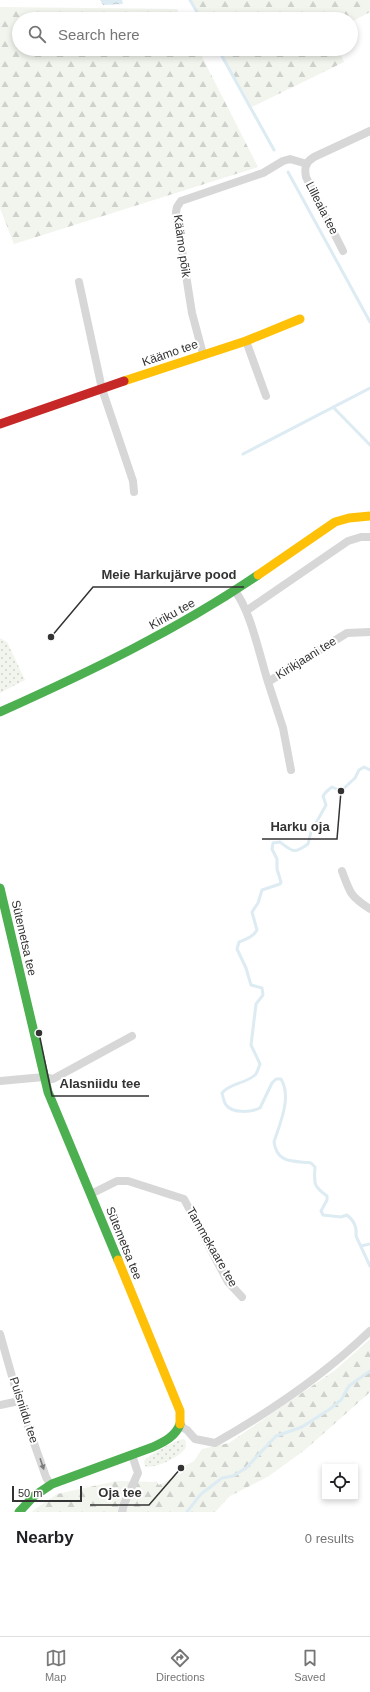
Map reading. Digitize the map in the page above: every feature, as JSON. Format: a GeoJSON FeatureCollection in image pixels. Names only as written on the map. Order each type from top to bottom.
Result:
{"type":"FeatureCollection","features":[{"type":"Feature","properties":{"kind":"street","name":"Lilleaia tee"},"geometry":{"type":"LineString","coordinates":[[343,251],[306,177],[306,164],[314,157],[370,131]]}},
{"type":"Feature","properties":{"kind":"street","name":"Käämo põik"},"geometry":{"type":"LineString","coordinates":[[203,354],[192,313],[176,212],[179,204],[181,201],[263,173],[283,161],[290,159],[306,164]]}},
{"type":"Feature","properties":{"kind":"street"},"geometry":{"type":"LineString","coordinates":[[79,282],[102,388],[133,481],[134,492]]}},
{"type":"Feature","properties":{"kind":"street","name":"Käämo tee"},"geometry":{"type":"LineString","coordinates":[[0,422],[246,341],[300,318]]}},
{"type":"Feature","properties":{"kind":"street"},"geometry":{"type":"LineString","coordinates":[[246,341],[266,396]]}},
{"type":"Feature","properties":{"kind":"street","name":"Kiriku tee"},"geometry":{"type":"LineString","coordinates":[[0,712],[101,665],[168,631],[234,590],[335,522],[348,518],[370,516]]}},
{"type":"Feature","properties":{"kind":"street"},"geometry":{"type":"LineString","coordinates":[[246,611],[348,541],[361,537],[370,537]]}},
{"type":"Feature","properties":{"kind":"street","name":"Kirikjaani tee"},"geometry":{"type":"LineString","coordinates":[[234,590],[239,595],[246,611],[268,682],[347,633],[370,632]]}},
{"type":"Feature","properties":{"kind":"street"},"geometry":{"type":"LineString","coordinates":[[268,682],[283,728],[291,770]]}},
{"type":"Feature","properties":{"kind":"street"},"geometry":{"type":"LineString","coordinates":[[342,871],[350,893],[355,899],[370,908]]}},
{"type":"Feature","properties":{"kind":"street","name":"Sütemetsa tee"},"geometry":{"type":"LineString","coordinates":[[0,888],[44,1078],[180,1411],[180,1426]]}},
{"type":"Feature","properties":{"kind":"street"},"geometry":{"type":"LineString","coordinates":[[0,1081],[53,1078],[132,1036]]}},
{"type":"Feature","properties":{"kind":"street","name":"Tammekaare tee"},"geometry":{"type":"LineString","coordinates":[[91,1194],[117,1181],[128,1181],[184,1200],[228,1282],[242,1297]]}},
{"type":"Feature","properties":{"kind":"street"},"geometry":{"type":"LineString","coordinates":[[19,1512],[29,1501],[50,1484],[159,1444],[176,1432],[180,1426],[187,1430],[195,1438],[215,1443],[280,1403],[346,1354],[370,1331]]}},
{"type":"Feature","properties":{"kind":"street","name":"Puisniidu tee"},"geometry":{"type":"LineString","coordinates":[[0,1334],[19,1401],[46,1477],[50,1484]]}},
{"type":"Feature","properties":{"kind":"street"},"geometry":{"type":"LineString","coordinates":[[0,1405],[19,1401]]}},
{"type":"Feature","properties":{"kind":"street"},"geometry":{"type":"LineString","coordinates":[[122,1512],[138,1473],[132,1455]]}},
{"type":"Feature","properties":{"kind":"green space"},"geometry":{"type":"Polygon","coordinates":[[[190,0],[370,0],[370,12],[358,18],[358,12],[197,12],[190,0]]]}},
{"type":"Feature","properties":{"kind":"green space"},"geometry":{"type":"Polygon","coordinates":[[[0,7],[177,9],[178,12],[12,12],[12,56],[202,56],[258,167],[14,244],[0,208],[0,7]]]}},
{"type":"Feature","properties":{"kind":"green space"},"geometry":{"type":"Polygon","coordinates":[[[222,56],[341,56],[344,62],[252,107],[222,56]]]}},
{"type":"Feature","properties":{"kind":"green space"},"geometry":{"type":"Polygon","coordinates":[[[0,638],[7,642],[25,680],[0,693],[0,638]]]}},
{"type":"Feature","properties":{"kind":"green space"},"geometry":{"type":"Polygon","coordinates":[[[370,1339],[370,1392],[306,1449],[269,1476],[230,1496],[215,1512],[31,1512],[57,1494],[117,1481],[156,1481],[159,1485],[185,1471],[183,1467],[194,1461],[202,1449],[229,1443],[334,1371],[370,1339]]]}},
{"type":"Feature","properties":{"kind":"green space"},"geometry":{"type":"Polygon","coordinates":[[[183,1439],[185,1440],[186,1446],[184,1450],[175,1457],[162,1464],[149,1467],[145,1466],[144,1461],[146,1458],[168,1445],[183,1439]]]}},
{"type":"Feature","properties":{"kind":"water"},"geometry":{"type":"Polygon","coordinates":[[[100,0],[122,0],[123,4],[103,5],[100,0]]]}},
{"type":"Feature","properties":{"kind":"waterway"},"geometry":{"type":"LineString","coordinates":[[190,0],[197,12]]}},
{"type":"Feature","properties":{"kind":"waterway"},"geometry":{"type":"LineString","coordinates":[[222,56],[274,150]]}},
{"type":"Feature","properties":{"kind":"waterway"},"geometry":{"type":"LineString","coordinates":[[288,172],[370,322]]}},
{"type":"Feature","properties":{"kind":"waterway"},"geometry":{"type":"LineString","coordinates":[[243,454],[370,388]]}},
{"type":"Feature","properties":{"kind":"waterway"},"geometry":{"type":"LineString","coordinates":[[333,407],[370,445]]}},
{"type":"Feature","properties":{"kind":"waterway"},"geometry":{"type":"LineString","coordinates":[[316,823],[326,805],[323,796],[326,792],[332,787],[341,791],[355,778],[359,770],[364,767],[370,770]]}},
{"type":"Feature","properties":{"kind":"waterway"},"geometry":{"type":"LineString","coordinates":[[311,832],[308,844],[300,849],[291,850],[280,842],[273,843],[272,849],[277,859],[277,869],[281,882],[280,884],[262,890],[258,903],[252,912],[257,930],[247,939],[239,942],[237,949],[246,968],[251,985],[262,988],[263,995],[256,1004],[251,1045],[260,1064],[255,1075],[229,1087],[222,1093],[225,1104],[229,1108],[238,1111],[252,1110],[260,1108],[272,1083],[276,1079],[281,1079],[284,1086],[285,1102],[282,1118],[274,1142],[276,1149],[279,1154],[287,1160],[311,1163],[315,1167],[315,1184],[319,1190],[327,1196],[327,1200],[321,1211],[323,1215],[341,1217],[347,1215],[352,1219],[356,1236],[370,1266]]}},
{"type":"Feature","properties":{"kind":"waterway"},"geometry":{"type":"LineString","coordinates":[[361,1246],[370,1244]]}},
{"type":"Feature","properties":{"kind":"waterway"},"geometry":{"type":"LineString","coordinates":[[187,1512],[201,1494],[222,1478],[233,1476],[246,1468],[276,1436],[302,1427],[330,1409],[341,1400],[349,1386],[370,1371]]}},
{"type":"Feature","properties":{"kind":"traffic: fast"},"geometry":{"type":"LineString","coordinates":[[0,712],[132,649],[196,614],[258,575]]}},
{"type":"Feature","properties":{"kind":"traffic: fast"},"geometry":{"type":"LineString","coordinates":[[0,888],[48,1092],[118,1260]]}},
{"type":"Feature","properties":{"kind":"traffic: fast"},"geometry":{"type":"LineString","coordinates":[[19,1512],[34,1496],[52,1484],[153,1447],[173,1435],[180,1424]]}},
{"type":"Feature","properties":{"kind":"traffic: slow"},"geometry":{"type":"LineString","coordinates":[[124,381],[246,341],[300,319]]}},
{"type":"Feature","properties":{"kind":"traffic: slow"},"geometry":{"type":"LineString","coordinates":[[258,575],[335,522],[349,518],[370,516]]}},
{"type":"Feature","properties":{"kind":"traffic: slow"},"geometry":{"type":"LineString","coordinates":[[118,1260],[180,1411],[180,1424]]}},
{"type":"Feature","properties":{"kind":"traffic: jam"},"geometry":{"type":"LineString","coordinates":[[0,424],[124,381]]}},
{"type":"Feature","properties":{"kind":"place","name":"Meie Harkujärve pood"},"geometry":{"type":"Point","coordinates":[51,637]}},
{"type":"Feature","properties":{"kind":"place","name":"Harku oja"},"geometry":{"type":"Point","coordinates":[341,791]}},
{"type":"Feature","properties":{"kind":"place","name":"Alasniidu tee"},"geometry":{"type":"Point","coordinates":[39,1033]}},
{"type":"Feature","properties":{"kind":"place","name":"Oja tee"},"geometry":{"type":"Point","coordinates":[181,1468]}}]}
